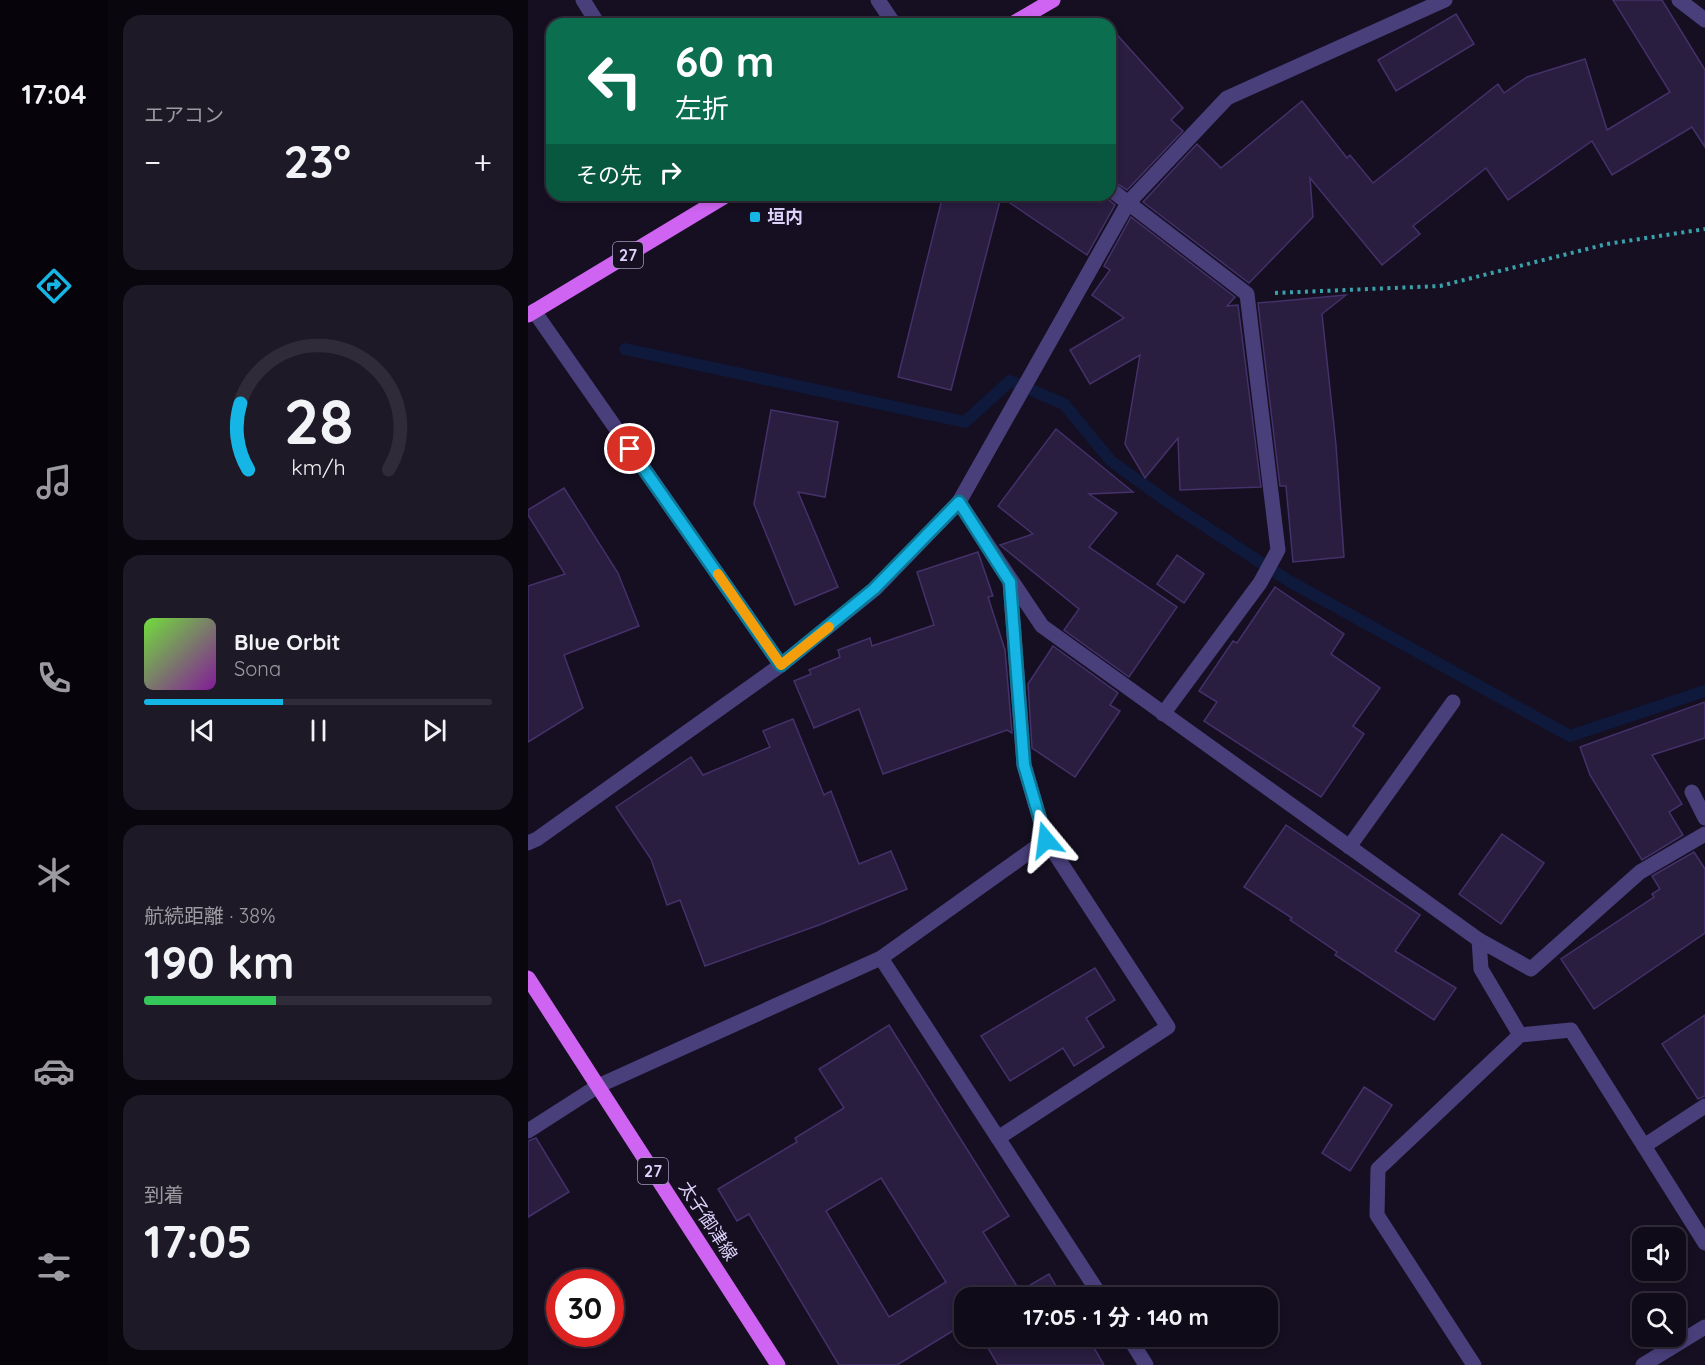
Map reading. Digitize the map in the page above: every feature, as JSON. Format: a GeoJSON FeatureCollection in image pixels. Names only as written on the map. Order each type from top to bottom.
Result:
{"type":"FeatureCollection","features":[{"type":"Feature","properties":{"kind":"main road"},"geometry":{"type":"LineString","coordinates":[[1022,18],[1053,0]]}},
{"type":"Feature","properties":{"kind":"main road","name":"27"},"geometry":{"type":"LineString","coordinates":[[531,313],[704,201]]}},
{"type":"Feature","properties":{"kind":"main road","name":"太子御津線"},"geometry":{"type":"LineString","coordinates":[[528,978],[778,1365]]}},
{"type":"Feature","properties":{"kind":"street"},"geometry":{"type":"LineString","coordinates":[[583,0],[594,18]]}},
{"type":"Feature","properties":{"kind":"street"},"geometry":{"type":"LineString","coordinates":[[878,0],[890,18]]}},
{"type":"Feature","properties":{"kind":"street"},"geometry":{"type":"LineString","coordinates":[[528,843],[781,665],[874,589],[959,502],[1128,203],[1227,98],[1445,0]]}},
{"type":"Feature","properties":{"kind":"street"},"geometry":{"type":"LineString","coordinates":[[1679,0],[1705,20]]}},
{"type":"Feature","properties":{"kind":"street"},"geometry":{"type":"LineString","coordinates":[[1116,194],[1247,294],[1278,550],[1260,584],[1163,714]]}},
{"type":"Feature","properties":{"kind":"street"},"geometry":{"type":"LineString","coordinates":[[531,313],[781,665]]}},
{"type":"Feature","properties":{"kind":"street"},"geometry":{"type":"LineString","coordinates":[[959,502],[1010,582],[1042,626],[1479,940],[1531,969],[1640,872],[1705,834]]}},
{"type":"Feature","properties":{"kind":"street"},"geometry":{"type":"LineString","coordinates":[[998,1138],[1168,1027],[1046,840],[1024,765],[1010,582]]}},
{"type":"Feature","properties":{"kind":"street"},"geometry":{"type":"LineString","coordinates":[[1349,848],[1453,702]]}},
{"type":"Feature","properties":{"kind":"street"},"geometry":{"type":"LineString","coordinates":[[1692,792],[1705,818]]}},
{"type":"Feature","properties":{"kind":"street"},"geometry":{"type":"LineString","coordinates":[[528,1131],[598,1086],[881,958],[1046,840]]}},
{"type":"Feature","properties":{"kind":"street"},"geometry":{"type":"LineString","coordinates":[[1479,940],[1480,969],[1520,1035]]}},
{"type":"Feature","properties":{"kind":"street"},"geometry":{"type":"LineString","coordinates":[[881,958],[1095,1287]]}},
{"type":"Feature","properties":{"kind":"street"},"geometry":{"type":"LineString","coordinates":[[1474,1365],[1377,1215],[1378,1169],[1520,1035],[1571,1030],[1705,1243]]}},
{"type":"Feature","properties":{"kind":"street"},"geometry":{"type":"LineString","coordinates":[[1644,1146],[1705,1106]]}},
{"type":"Feature","properties":{"kind":"street"},"geometry":{"type":"LineString","coordinates":[[1642,1365],[1705,1327]]}},
{"type":"Feature","properties":{"kind":"street"},"geometry":{"type":"LineString","coordinates":[[1135,1347],[1146,1365]]}},
{"type":"Feature","properties":{"kind":"path"},"geometry":{"type":"LineString","coordinates":[[1247,294],[1440,286],[1607,244],[1705,229]]}},
{"type":"Feature","properties":{"kind":"building"},"geometry":{"type":"Polygon","coordinates":[[[1613,0],[1662,0],[1705,70],[1705,147],[1692,127],[1612,175],[1592,141],[1508,200],[1486,168],[1413,226],[1420,234],[1382,265],[1310,178],[1313,217],[1249,283],[1143,202],[1197,144],[1221,168],[1302,101],[1347,158],[1350,155],[1373,183],[1498,84],[1504,93],[1527,77],[1585,59],[1607,130],[1670,92],[1613,0]]]}},
{"type":"Feature","properties":{"kind":"building"},"geometry":{"type":"Polygon","coordinates":[[[1456,14],[1474,44],[1396,91],[1378,60],[1456,14]]]}},
{"type":"Feature","properties":{"kind":"building"},"geometry":{"type":"Polygon","coordinates":[[[1116,34],[1183,108],[1171,120],[1183,131],[1127,190],[1116,183],[1116,34]]]}},
{"type":"Feature","properties":{"kind":"building"},"geometry":{"type":"Polygon","coordinates":[[[942,201],[1000,201],[951,390],[898,377],[942,201]]]}},
{"type":"Feature","properties":{"kind":"building"},"geometry":{"type":"Polygon","coordinates":[[[1007,201],[1110,201],[1115,205],[1087,255],[1007,201]]]}},
{"type":"Feature","properties":{"kind":"building"},"geometry":{"type":"Polygon","coordinates":[[[1131,217],[1235,297],[1227,306],[1238,305],[1261,487],[1180,490],[1178,438],[1145,478],[1125,444],[1140,355],[1090,384],[1070,350],[1124,318],[1092,295],[1110,270],[1104,266],[1131,217]]]}},
{"type":"Feature","properties":{"kind":"building"},"geometry":{"type":"Polygon","coordinates":[[[1346,295],[1322,314],[1336,445],[1344,557],[1293,562],[1286,486],[1280,486],[1258,303],[1346,295]]]}},
{"type":"Feature","properties":{"kind":"building"},"geometry":{"type":"Polygon","coordinates":[[[771,410],[838,422],[825,497],[798,492],[838,587],[795,605],[754,504],[771,410]]]}},
{"type":"Feature","properties":{"kind":"building"},"geometry":{"type":"Polygon","coordinates":[[[1056,429],[1133,492],[1089,494],[1117,513],[1089,547],[1177,607],[1129,677],[1064,630],[1079,609],[1000,545],[1033,534],[998,506],[1056,429]]]}},
{"type":"Feature","properties":{"kind":"building"},"geometry":{"type":"Polygon","coordinates":[[[564,488],[618,573],[639,626],[564,655],[583,708],[528,742],[528,586],[565,574],[528,515],[528,510],[564,488]]]}},
{"type":"Feature","properties":{"kind":"building"},"geometry":{"type":"Polygon","coordinates":[[[978,552],[993,596],[988,597],[1005,650],[1012,733],[1007,730],[883,774],[859,709],[814,728],[794,681],[811,674],[809,670],[840,657],[838,650],[870,638],[872,646],[934,625],[917,572],[978,552]]]}},
{"type":"Feature","properties":{"kind":"building"},"geometry":{"type":"Polygon","coordinates":[[[1177,555],[1204,574],[1184,603],[1157,584],[1177,555]]]}},
{"type":"Feature","properties":{"kind":"building"},"geometry":{"type":"Polygon","coordinates":[[[1275,587],[1344,634],[1331,654],[1380,688],[1353,726],[1364,734],[1321,797],[1204,721],[1217,702],[1199,691],[1233,641],[1237,643],[1275,587]]]}},
{"type":"Feature","properties":{"kind":"building"},"geometry":{"type":"Polygon","coordinates":[[[1053,646],[1118,693],[1110,705],[1120,711],[1075,777],[1032,748],[1028,684],[1053,646]]]}},
{"type":"Feature","properties":{"kind":"building"},"geometry":{"type":"Polygon","coordinates":[[[1705,702],[1705,738],[1652,755],[1682,804],[1669,812],[1683,835],[1642,860],[1590,775],[1580,747],[1705,702]]]}},
{"type":"Feature","properties":{"kind":"building"},"geometry":{"type":"Polygon","coordinates":[[[793,719],[824,795],[831,791],[859,864],[891,851],[907,889],[819,925],[705,966],[680,900],[667,905],[651,859],[616,807],[691,757],[703,775],[770,747],[763,731],[793,719]]]}},
{"type":"Feature","properties":{"kind":"building"},"geometry":{"type":"Polygon","coordinates":[[[1286,825],[1420,915],[1395,951],[1456,988],[1434,1020],[1335,955],[1337,952],[1290,920],[1292,918],[1244,887],[1286,825]]]}},
{"type":"Feature","properties":{"kind":"building"},"geometry":{"type":"Polygon","coordinates":[[[1502,834],[1544,863],[1501,924],[1459,894],[1502,834]]]}},
{"type":"Feature","properties":{"kind":"building"},"geometry":{"type":"Polygon","coordinates":[[[1694,852],[1705,869],[1705,933],[1594,1009],[1561,959],[1654,897],[1652,894],[1660,889],[1652,876],[1694,852]]]}},
{"type":"Feature","properties":{"kind":"building"},"geometry":{"type":"Polygon","coordinates":[[[1095,968],[1115,1000],[1086,1018],[1104,1047],[1074,1066],[1063,1048],[1010,1081],[981,1036],[1095,968]]]}},
{"type":"Feature","properties":{"kind":"building"},"geometry":{"type":"Polygon","coordinates":[[[1705,1015],[1705,1096],[1698,1099],[1662,1044],[1705,1015]]]}},
{"type":"Feature","properties":{"kind":"building"},"geometry":{"type":"Polygon","coordinates":[[[889,1025],[1009,1216],[983,1232],[1017,1287],[954,1287],[954,1330],[897,1365],[839,1365],[749,1214],[737,1221],[718,1189],[797,1142],[795,1138],[844,1108],[819,1069],[889,1025]],[[881,1178],[826,1211],[889,1317],[946,1282],[881,1178]]]}},
{"type":"Feature","properties":{"kind":"building"},"geometry":{"type":"Polygon","coordinates":[[[1364,1087],[1392,1105],[1350,1171],[1322,1153],[1364,1087]]]}},
{"type":"Feature","properties":{"kind":"building"},"geometry":{"type":"Polygon","coordinates":[[[536,1138],[569,1192],[528,1217],[528,1141],[536,1138]]]}},
{"type":"Feature","properties":{"kind":"building"},"geometry":{"type":"Polygon","coordinates":[[[1049,1274],[1057,1287],[1027,1287],[1049,1274]]]}},
{"type":"Feature","properties":{"kind":"building"},"geometry":{"type":"Polygon","coordinates":[[[987,1347],[1093,1347],[1104,1365],[998,1365],[987,1347]]]}},
{"type":"Feature","properties":{"kind":"waterway"},"geometry":{"type":"LineString","coordinates":[[625,349],[965,422],[1010,381],[1064,404],[1111,461],[1165,500],[1289,581],[1570,736],[1705,691]]}},
{"type":"Feature","properties":{"kind":"slow traffic"},"geometry":{"type":"LineString","coordinates":[[718,574],[781,665],[829,627]]}},
{"type":"Feature","properties":{"kind":"place","name":"垣内"},"geometry":{"type":"Point","coordinates":[755,217]}},
{"type":"Feature","properties":{"kind":"route"},"geometry":{"type":"LineString","coordinates":[[630,449],[781,665],[874,589],[959,502],[1010,582],[1024,765],[1046,840]]}}]}
